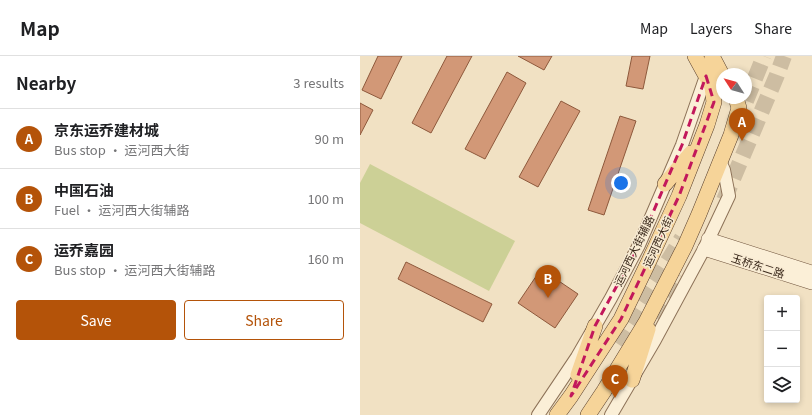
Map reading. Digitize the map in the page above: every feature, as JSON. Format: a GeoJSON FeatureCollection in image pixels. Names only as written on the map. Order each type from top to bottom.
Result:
{"type":"FeatureCollection","features":[{"type":"Feature","properties":{"kind":"main road","name":"运河西大街"},"geometry":{"type":"LineString","coordinates":[[558,415],[620,319],[649,262],[679,196],[700,143],[714,102],[712,87],[696,56]]}},
{"type":"Feature","properties":{"kind":"main road"},"geometry":{"type":"LineString","coordinates":[[712,56],[718,68]]}},
{"type":"Feature","properties":{"kind":"main road"},"geometry":{"type":"LineString","coordinates":[[588,415],[646,322],[690,233],[731,135],[739,108],[738,104]]}},
{"type":"Feature","properties":{"kind":"main road"},"geometry":{"type":"LineString","coordinates":[[665,184],[700,143]]}},
{"type":"Feature","properties":{"kind":"main road","name":"玉桥东二路"},"geometry":{"type":"LineString","coordinates":[[706,244],[812,272]]}},
{"type":"Feature","properties":{"kind":"main road","name":"玉桥东二路"},"geometry":{"type":"LineString","coordinates":[[706,244],[812,283]]}},
{"type":"Feature","properties":{"kind":"main road"},"geometry":{"type":"LineString","coordinates":[[632,380],[657,301]]}},
{"type":"Feature","properties":{"kind":"main road"},"geometry":{"type":"LineString","coordinates":[[571,396],[595,326]]}},
{"type":"Feature","properties":{"kind":"street","name":"运河西大街辅路"},"geometry":{"type":"LineString","coordinates":[[538,415],[577,357],[639,245],[682,145],[706,76]]}},
{"type":"Feature","properties":{"kind":"street"},"geometry":{"type":"LineString","coordinates":[[611,415],[632,380],[706,244],[729,196],[724,170],[720,161]]}},
{"type":"Feature","properties":{"kind":"highlighted area"},"geometry":{"type":"Polygon","coordinates":[[[706,76],[714,102],[679,196],[621,319],[571,396],[595,326],[639,245],[682,145],[706,76]]]}},
{"type":"Feature","properties":{"kind":"green space"},"geometry":{"type":"Polygon","coordinates":[[[370,164],[515,241],[489,291],[360,223],[360,183],[370,164]]]}},
{"type":"Feature","properties":{"kind":"building"},"geometry":{"type":"Polygon","coordinates":[[[378,56],[402,56],[381,99],[362,90],[378,56]]]}},
{"type":"Feature","properties":{"kind":"building"},"geometry":{"type":"Polygon","coordinates":[[[447,56],[472,56],[431,133],[412,123],[447,56]]]}},
{"type":"Feature","properties":{"kind":"building"},"geometry":{"type":"Polygon","coordinates":[[[518,56],[552,56],[544,70],[518,56]]]}},
{"type":"Feature","properties":{"kind":"building"},"geometry":{"type":"Polygon","coordinates":[[[632,56],[650,56],[643,89],[626,86],[632,56]]]}},
{"type":"Feature","properties":{"kind":"building"},"geometry":{"type":"Polygon","coordinates":[[[507,72],[526,83],[485,159],[465,149],[507,72]]]}},
{"type":"Feature","properties":{"kind":"building"},"geometry":{"type":"Polygon","coordinates":[[[561,101],[580,111],[538,187],[519,177],[561,101]]]}},
{"type":"Feature","properties":{"kind":"building"},"geometry":{"type":"Polygon","coordinates":[[[360,103],[373,110],[360,135],[360,103]]]}},
{"type":"Feature","properties":{"kind":"building"},"geometry":{"type":"Polygon","coordinates":[[[620,116],[636,121],[604,215],[588,210],[620,116]]]}},
{"type":"Feature","properties":{"kind":"building"},"geometry":{"type":"Polygon","coordinates":[[[406,262],[492,304],[483,322],[398,279],[406,262]]]}},
{"type":"Feature","properties":{"kind":"building"},"geometry":{"type":"Polygon","coordinates":[[[541,269],[578,294],[555,328],[518,303],[541,269]]]}},
{"type":"Feature","properties":{"kind":"tunnel"},"geometry":{"type":"LineString","coordinates":[[737,123],[764,56]]}},
{"type":"Feature","properties":{"kind":"tunnel"},"geometry":{"type":"LineString","coordinates":[[724,200],[784,56]]}},
{"type":"Feature","properties":{"kind":"tunnel"},"geometry":{"type":"LineString","coordinates":[[615,342],[682,238]]}},
{"type":"Feature","properties":{"kind":"tunnel"},"geometry":{"type":"LineString","coordinates":[[643,338],[684,278]]}},
{"type":"Feature","properties":{"kind":"place","name":"京东运乔建材城"},"geometry":{"type":"Point","coordinates":[742,141]}},
{"type":"Feature","properties":{"kind":"place","name":"中国石油"},"geometry":{"type":"Point","coordinates":[548,298]}},
{"type":"Feature","properties":{"kind":"place","name":"运乔嘉园"},"geometry":{"type":"Point","coordinates":[615,398]}}]}
